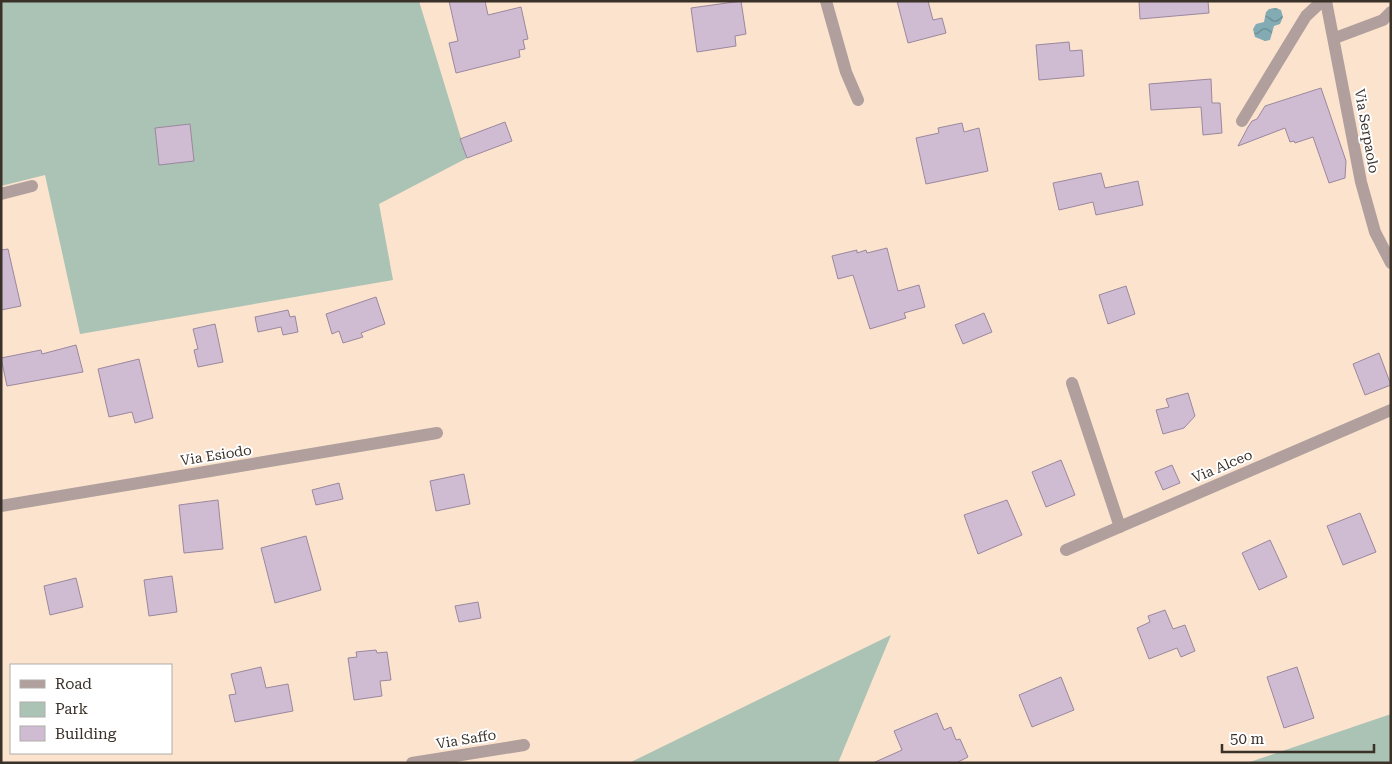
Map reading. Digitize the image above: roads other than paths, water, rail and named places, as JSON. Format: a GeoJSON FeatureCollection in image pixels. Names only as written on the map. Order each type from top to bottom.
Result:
{"type":"FeatureCollection","features":[{"type":"Feature","properties":{"kind":"street"},"geometry":{"type":"LineString","coordinates":[[826,1],[846,72],[858,100]]}},
{"type":"Feature","properties":{"kind":"street"},"geometry":{"type":"LineString","coordinates":[[1242,121],[1306,16],[1322,1]]}},
{"type":"Feature","properties":{"kind":"street","name":"Via Serpaolo"},"geometry":{"type":"LineString","coordinates":[[1326,1],[1335,38],[1361,182],[1375,232],[1391,263]]}},
{"type":"Feature","properties":{"kind":"street"},"geometry":{"type":"LineString","coordinates":[[1335,38],[1383,20],[1391,12]]}},
{"type":"Feature","properties":{"kind":"street"},"geometry":{"type":"LineString","coordinates":[[1,194],[32,186]]}},
{"type":"Feature","properties":{"kind":"street"},"geometry":{"type":"LineString","coordinates":[[1072,383],[1120,527]]}},
{"type":"Feature","properties":{"kind":"street","name":"Via Alceo"},"geometry":{"type":"LineString","coordinates":[[1066,550],[1391,410]]}},
{"type":"Feature","properties":{"kind":"street","name":"Via Esiodo"},"geometry":{"type":"LineString","coordinates":[[1,506],[437,433]]}},
{"type":"Feature","properties":{"kind":"street","name":"Via Saffo"},"geometry":{"type":"LineString","coordinates":[[412,763],[524,745]]}},
{"type":"Feature","properties":{"kind":"water"},"geometry":{"type":"Polygon","coordinates":[[[1276,8],[1281,10],[1283,17],[1280,24],[1274,26],[1270,40],[1265,41],[1255,37],[1253,29],[1256,24],[1264,22],[1266,12],[1269,9],[1276,8]]]}}]}
